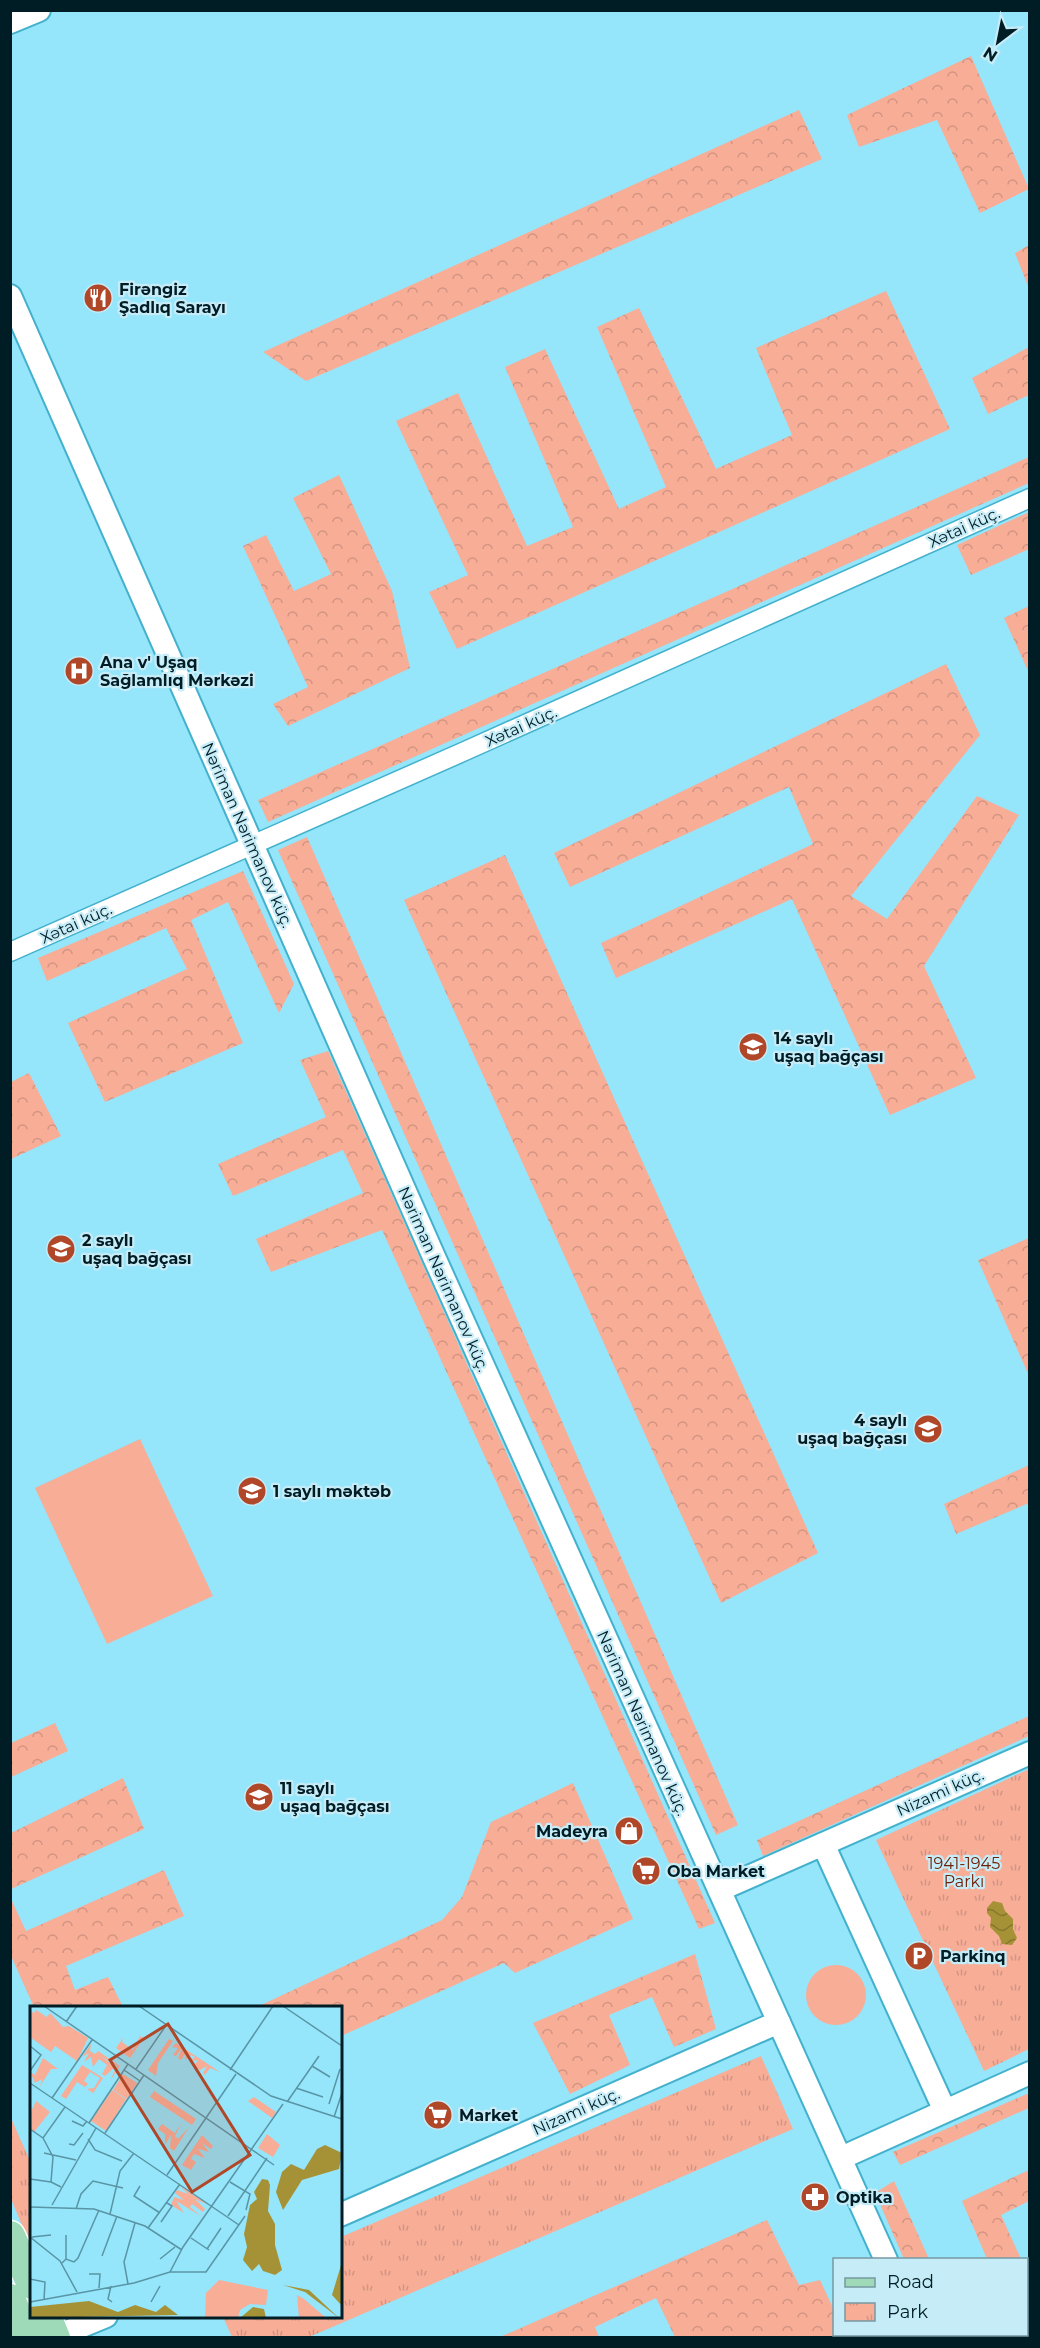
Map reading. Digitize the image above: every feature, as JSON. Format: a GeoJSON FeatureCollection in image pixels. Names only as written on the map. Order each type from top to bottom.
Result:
{"type":"FeatureCollection","features":[{"type":"Feature","properties":{"kind":"main road"},"geometry":{"type":"LineString","coordinates":[[10,2236],[30,2280]]}},
{"type":"Feature","properties":{"kind":"main road"},"geometry":{"type":"LineString","coordinates":[[10,2299],[27,2337]]}},
{"type":"Feature","properties":{"kind":"main road"},"geometry":{"type":"LineString","coordinates":[[47,2318],[55,2337]]}},
{"type":"Feature","properties":{"kind":"street"},"geometry":{"type":"LineString","coordinates":[[10,22],[39,10]]}},
{"type":"Feature","properties":{"kind":"street","name":"Nəriman Nərimanov küç."},"geometry":{"type":"LineString","coordinates":[[10,296],[439,1268],[886,2258]]}},
{"type":"Feature","properties":{"kind":"street","name":"Xətai küç."},"geometry":{"type":"LineString","coordinates":[[10,952],[1029,498]]}},
{"type":"Feature","properties":{"kind":"street","name":"Nizami küç."},"geometry":{"type":"LineString","coordinates":[[719,1890],[1029,1753]]}},
{"type":"Feature","properties":{"kind":"street"},"geometry":{"type":"LineString","coordinates":[[824,1844],[945,2111]]}},
{"type":"Feature","properties":{"kind":"street","name":"Nizami küç."},"geometry":{"type":"LineString","coordinates":[[342,2214],[779,2022]]}},
{"type":"Feature","properties":{"kind":"street"},"geometry":{"type":"LineString","coordinates":[[841,2158],[1029,2073]]}},
{"type":"Feature","properties":{"kind":"street"},"geometry":{"type":"LineString","coordinates":[[55,2337],[101,2318]]}},
{"type":"Feature","properties":{"kind":"green space"},"geometry":{"type":"Polygon","coordinates":[[[971,56],[1029,189],[980,213],[937,120],[859,147],[847,115],[971,56]]]}},
{"type":"Feature","properties":{"kind":"green space"},"geometry":{"type":"Polygon","coordinates":[[[799,110],[822,159],[306,381],[263,352],[799,110]]]}},
{"type":"Feature","properties":{"kind":"green space"},"geometry":{"type":"Polygon","coordinates":[[[1029,245],[1029,289],[1015,253],[1029,245]]]}},
{"type":"Feature","properties":{"kind":"green space"},"geometry":{"type":"Polygon","coordinates":[[[886,291],[950,429],[457,649],[429,592],[468,575],[396,421],[458,393],[527,546],[573,527],[505,367],[545,349],[619,509],[666,487],[597,327],[639,308],[716,469],[792,435],[756,348],[886,291]]]}},
{"type":"Feature","properties":{"kind":"green space"},"geometry":{"type":"Polygon","coordinates":[[[1029,347],[1029,395],[988,414],[972,378],[1029,347]]]}},
{"type":"Feature","properties":{"kind":"green space"},"geometry":{"type":"Polygon","coordinates":[[[1029,457],[1029,483],[268,822],[258,800],[1029,457]]]}},
{"type":"Feature","properties":{"kind":"green space"},"geometry":{"type":"Polygon","coordinates":[[[339,475],[392,591],[410,668],[288,726],[273,704],[308,687],[243,546],[266,535],[294,591],[331,574],[293,498],[339,475]]]}},
{"type":"Feature","properties":{"kind":"green space"},"geometry":{"type":"Polygon","coordinates":[[[1029,512],[1029,549],[971,575],[957,545],[1029,512]]]}},
{"type":"Feature","properties":{"kind":"green space"},"geometry":{"type":"Polygon","coordinates":[[[1029,606],[1029,673],[1004,618],[1029,606]]]}},
{"type":"Feature","properties":{"kind":"green space"},"geometry":{"type":"Polygon","coordinates":[[[946,664],[980,735],[851,896],[887,919],[977,796],[1019,815],[924,966],[976,1078],[890,1115],[792,899],[616,978],[601,943],[813,844],[789,787],[570,887],[554,853],[946,664]]]}},
{"type":"Feature","properties":{"kind":"green space"},"geometry":{"type":"Polygon","coordinates":[[[307,837],[738,1825],[716,1835],[278,850],[307,837]]]}},
{"type":"Feature","properties":{"kind":"green space"},"geometry":{"type":"Polygon","coordinates":[[[505,855],[818,1553],[721,1603],[404,900],[505,855]]]}},
{"type":"Feature","properties":{"kind":"green space"},"geometry":{"type":"Polygon","coordinates":[[[243,871],[294,984],[279,1013],[228,902],[191,920],[243,1043],[105,1102],[68,1023],[187,969],[166,928],[47,981],[38,958],[243,871]]]}},
{"type":"Feature","properties":{"kind":"green space"},"geometry":{"type":"Polygon","coordinates":[[[328,1051],[715,1923],[699,1929],[382,1230],[271,1272],[256,1239],[363,1193],[343,1150],[233,1196],[218,1164],[326,1117],[300,1060],[328,1051]]]}},
{"type":"Feature","properties":{"kind":"green space"},"geometry":{"type":"Polygon","coordinates":[[[29,1073],[61,1136],[11,1159],[11,1082],[29,1073]]]}},
{"type":"Feature","properties":{"kind":"green space"},"geometry":{"type":"Polygon","coordinates":[[[1029,1238],[1029,1376],[978,1260],[1029,1238]]]}},
{"type":"Feature","properties":{"kind":"green space"},"geometry":{"type":"Polygon","coordinates":[[[140,1439],[213,1596],[107,1644],[35,1488],[140,1439]]]}},
{"type":"Feature","properties":{"kind":"green space"},"geometry":{"type":"Polygon","coordinates":[[[1029,1465],[1029,1503],[956,1534],[944,1504],[1029,1465]]]}},
{"type":"Feature","properties":{"kind":"green space"},"geometry":{"type":"Polygon","coordinates":[[[1029,1716],[1029,1736],[763,1856],[757,1840],[1029,1716]]]}},
{"type":"Feature","properties":{"kind":"green space"},"geometry":{"type":"Polygon","coordinates":[[[55,1723],[68,1751],[11,1777],[11,1743],[55,1723]]]}},
{"type":"Feature","properties":{"kind":"green space","name":"1941-1945 Parkı"},"geometry":{"type":"Polygon","coordinates":[[[1029,1769],[1029,2049],[984,2071],[876,1840],[1029,1769]]]}},
{"type":"Feature","properties":{"kind":"green space"},"geometry":{"type":"Polygon","coordinates":[[[123,1778],[144,1829],[11,1889],[11,1833],[123,1778]]]}},
{"type":"Feature","properties":{"kind":"green space"},"geometry":{"type":"Polygon","coordinates":[[[573,1783],[633,1919],[515,1973],[504,1963],[342,2036],[342,2006],[259,2006],[442,1920],[462,1897],[491,1822],[573,1783]]]}},
{"type":"Feature","properties":{"kind":"green space"},"geometry":{"type":"Polygon","coordinates":[[[164,1870],[184,1916],[66,1966],[75,1990],[108,1977],[122,2006],[34,2006],[11,1956],[11,1899],[26,1931],[164,1870]]]}},
{"type":"Feature","properties":{"kind":"green space"},"geometry":{"type":"Polygon","coordinates":[[[695,1954],[716,2029],[674,2047],[652,1997],[609,2015],[630,2065],[570,2094],[533,2023],[695,1954]]]}},
{"type":"Feature","properties":{"kind":"green space"},"geometry":{"type":"Polygon","coordinates":[[[836,1965],[853,1970],[861,1978],[866,1995],[861,2012],[853,2020],[836,2025],[819,2020],[811,2012],[806,1995],[811,1978],[819,1970],[836,1965]]]}},
{"type":"Feature","properties":{"kind":"green space"},"geometry":{"type":"Polygon","coordinates":[[[761,2056],[793,2129],[309,2337],[232,2337],[223,2318],[342,2318],[342,2237],[761,2056]]]}},
{"type":"Feature","properties":{"kind":"green space"},"geometry":{"type":"Polygon","coordinates":[[[1029,2093],[1029,2108],[900,2165],[893,2152],[1029,2093]]]}},
{"type":"Feature","properties":{"kind":"green space"},"geometry":{"type":"Polygon","coordinates":[[[10,2116],[30,2161],[30,2245],[11,2199],[10,2116]]]}},
{"type":"Feature","properties":{"kind":"green space"},"geometry":{"type":"Polygon","coordinates":[[[1029,2170],[1029,2201],[1001,2215],[1021,2258],[987,2258],[962,2201],[1029,2170]]]}},
{"type":"Feature","properties":{"kind":"green space"},"geometry":{"type":"Polygon","coordinates":[[[894,2181],[929,2258],[904,2258],[875,2193],[894,2181]]]}},
{"type":"Feature","properties":{"kind":"green space"},"geometry":{"type":"Polygon","coordinates":[[[767,2220],[799,2285],[820,2280],[833,2308],[833,2336],[837,2336],[833,2338],[675,2337],[656,2298],[595,2327],[599,2337],[500,2337],[767,2220]]]}},
{"type":"Feature","properties":{"kind":"water"},"geometry":{"type":"Polygon","coordinates":[[[993,1901],[1002,1903],[1005,1911],[1013,1919],[1013,1929],[1017,1938],[1012,1945],[1002,1944],[999,1936],[990,1927],[991,1918],[987,1913],[987,1908],[993,1901]]]}},
{"type":"Feature","properties":{"kind":"place","name":"Firəngiz Şadlıq Sarayı"},"geometry":{"type":"Point","coordinates":[98,298]}},
{"type":"Feature","properties":{"kind":"place","name":"Ana v' Uşaq Sağlamlıq Mərkəzi"},"geometry":{"type":"Point","coordinates":[79,671]}},
{"type":"Feature","properties":{"kind":"place","name":"14 saylı uşaq bağçası"},"geometry":{"type":"Point","coordinates":[753,1047]}},
{"type":"Feature","properties":{"kind":"place","name":"2 saylı uşaq bağçası"},"geometry":{"type":"Point","coordinates":[61,1249]}},
{"type":"Feature","properties":{"kind":"place","name":"4 saylı uşaq bağçası"},"geometry":{"type":"Point","coordinates":[928,1429]}},
{"type":"Feature","properties":{"kind":"place","name":"1 saylı məktəb"},"geometry":{"type":"Point","coordinates":[252,1491]}},
{"type":"Feature","properties":{"kind":"place","name":"11 saylı uşaq bağçası"},"geometry":{"type":"Point","coordinates":[259,1797]}},
{"type":"Feature","properties":{"kind":"place","name":"Madeyra"},"geometry":{"type":"Point","coordinates":[629,1831]}},
{"type":"Feature","properties":{"kind":"place","name":"Oba Market"},"geometry":{"type":"Point","coordinates":[646,1871]}},
{"type":"Feature","properties":{"kind":"place","name":"Parkinq"},"geometry":{"type":"Point","coordinates":[919,1956]}},
{"type":"Feature","properties":{"kind":"place","name":"Market"},"geometry":{"type":"Point","coordinates":[438,2115]}},
{"type":"Feature","properties":{"kind":"place","name":"Optika"},"geometry":{"type":"Point","coordinates":[815,2197]}}]}
